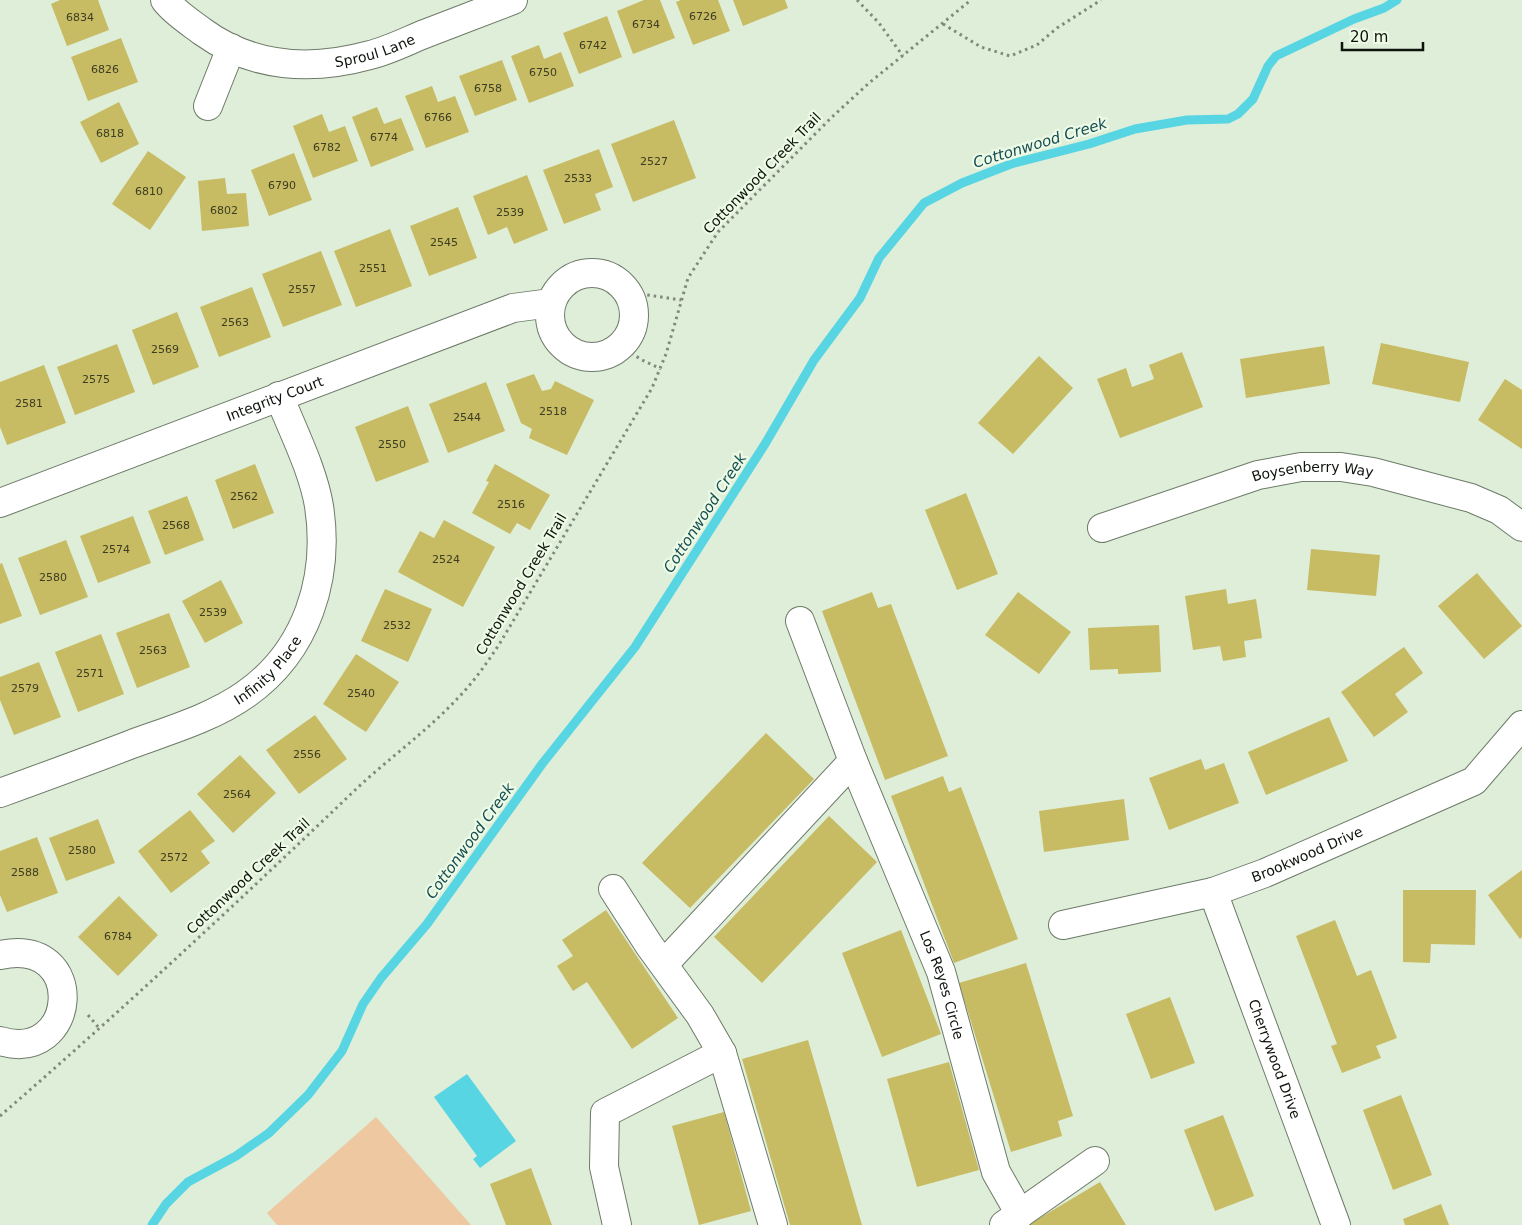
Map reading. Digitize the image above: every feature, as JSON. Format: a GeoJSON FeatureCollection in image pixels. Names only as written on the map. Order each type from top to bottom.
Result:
{"type":"FeatureCollection","features":[{"type":"Feature","properties":{"kind":"street","name":"Sproul Lane"},"geometry":{"type":"LineString","coordinates":[[165,0],[188,21],[231,48],[257,59],[311,65],[372,55],[513,0]]}},
{"type":"Feature","properties":{"kind":"street"},"geometry":{"type":"LineString","coordinates":[[208,106],[231,48]]}},
{"type":"Feature","properties":{"kind":"street"},"geometry":{"type":"LineString","coordinates":[[582,273],[605,274],[618,281],[628,292],[634,308],[634,323],[629,337],[621,346],[606,355],[587,357],[573,353],[561,344],[553,332],[549,318],[551,303],[557,290],[568,279],[582,273]]}},
{"type":"Feature","properties":{"kind":"street","name":"Integrity Court"},"geometry":{"type":"LineString","coordinates":[[0,502],[512,308],[551,303]]}},
{"type":"Feature","properties":{"kind":"street","name":"Infinity Place"},"geometry":{"type":"LineString","coordinates":[[0,794],[216,711],[246,694],[271,673],[290,650],[305,625],[315,598],[323,535],[319,504],[311,477],[279,396]]}},
{"type":"Feature","properties":{"kind":"street","name":"Boysenberry Way"},"geometry":{"type":"LineString","coordinates":[[1102,528],[1258,475],[1300,467],[1341,467],[1373,472],[1471,498],[1499,510],[1522,527]]}},
{"type":"Feature","properties":{"kind":"street","name":"Los Reyes Circle"},"geometry":{"type":"LineString","coordinates":[[800,621],[853,760],[941,972],[996,1172],[1012,1219],[1095,1162]]}},
{"type":"Feature","properties":{"kind":"street","name":"Brookwood Drive"},"geometry":{"type":"LineString","coordinates":[[1063,925],[1212,892],[1266,872],[1474,781],[1522,725]]}},
{"type":"Feature","properties":{"kind":"street"},"geometry":{"type":"LineString","coordinates":[[664,964],[853,760]]}},
{"type":"Feature","properties":{"kind":"street"},"geometry":{"type":"LineString","coordinates":[[613,890],[648,944],[700,1015],[722,1053],[773,1225]]}},
{"type":"Feature","properties":{"kind":"street","name":"Cherrywood Drive"},"geometry":{"type":"LineString","coordinates":[[1212,892],[1336,1225]]}},
{"type":"Feature","properties":{"kind":"street"},"geometry":{"type":"LineString","coordinates":[[0,955],[16,952],[32,954],[45,961],[56,973],[62,987],[63,1004],[61,1014],[53,1029],[40,1039],[25,1044],[10,1044],[0,1041]]}},
{"type":"Feature","properties":{"kind":"street"},"geometry":{"type":"LineString","coordinates":[[617,1225],[604,1168],[605,1112],[722,1053]]}},
{"type":"Feature","properties":{"kind":"path"},"geometry":{"type":"LineString","coordinates":[[857,0],[879,23],[903,56]]}},
{"type":"Feature","properties":{"kind":"path","name":"Cottonwood Creek Trail"},"geometry":{"type":"LineString","coordinates":[[0,1116],[202,935],[371,775],[456,701],[480,673],[500,643],[652,388],[661,369],[688,278],[718,232],[832,117],[870,83],[971,0]]}},
{"type":"Feature","properties":{"kind":"path"},"geometry":{"type":"LineString","coordinates":[[943,24],[981,47],[1010,56],[1037,45],[1057,28],[1101,0]]}},
{"type":"Feature","properties":{"kind":"path"},"geometry":{"type":"LineString","coordinates":[[628,292],[681,300]]}},
{"type":"Feature","properties":{"kind":"path"},"geometry":{"type":"LineString","coordinates":[[621,346],[640,359],[661,369]]}},
{"type":"Feature","properties":{"kind":"path"},"geometry":{"type":"LineString","coordinates":[[86,1014],[99,1028]]}},
{"type":"Feature","properties":{"kind":"shaded area"},"geometry":{"type":"Polygon","coordinates":[[[376,1117],[471,1225],[277,1225],[267,1213],[376,1117]]]}},
{"type":"Feature","properties":{"kind":"water"},"geometry":{"type":"Polygon","coordinates":[[[467,1074],[516,1141],[480,1168],[473,1159],[477,1156],[434,1097],[467,1074]]]}},
{"type":"Feature","properties":{"kind":"building"},"geometry":{"type":"Polygon","coordinates":[[[60,0],[98,0],[109,30],[67,46],[51,4],[60,0]]]}},
{"type":"Feature","properties":{"kind":"building"},"geometry":{"type":"Polygon","coordinates":[[[644,0],[660,0],[675,38],[633,54],[617,11],[644,0]]]}},
{"type":"Feature","properties":{"kind":"building"},"geometry":{"type":"Polygon","coordinates":[[[681,0],[718,0],[730,31],[693,45],[676,2],[681,0]]]}},
{"type":"Feature","properties":{"kind":"building"},"geometry":{"type":"Polygon","coordinates":[[[733,0],[785,0],[788,8],[743,26],[733,0]]]}},
{"type":"Feature","properties":{"kind":"building"},"geometry":{"type":"Polygon","coordinates":[[[607,16],[622,57],[579,74],[563,33],[607,16]]]}},
{"type":"Feature","properties":{"kind":"building"},"geometry":{"type":"Polygon","coordinates":[[[121,38],[138,82],[88,101],[71,57],[121,38]]]}},
{"type":"Feature","properties":{"kind":"building"},"geometry":{"type":"Polygon","coordinates":[[[539,45],[544,59],[561,52],[574,86],[529,103],[511,56],[539,45]]]}},
{"type":"Feature","properties":{"kind":"building"},"geometry":{"type":"Polygon","coordinates":[[[502,60],[517,100],[475,116],[459,76],[502,60]]]}},
{"type":"Feature","properties":{"kind":"building"},"geometry":{"type":"Polygon","coordinates":[[[432,86],[438,102],[455,96],[469,132],[426,148],[405,96],[432,86]]]}},
{"type":"Feature","properties":{"kind":"building"},"geometry":{"type":"Polygon","coordinates":[[[119,102],[139,144],[101,163],[80,122],[119,102]]]}},
{"type":"Feature","properties":{"kind":"building"},"geometry":{"type":"Polygon","coordinates":[[[377,107],[384,124],[401,118],[414,150],[371,167],[352,117],[377,107]]]}},
{"type":"Feature","properties":{"kind":"building"},"geometry":{"type":"Polygon","coordinates":[[[322,114],[329,132],[345,126],[358,161],[313,178],[293,126],[322,114]]]}},
{"type":"Feature","properties":{"kind":"building"},"geometry":{"type":"Polygon","coordinates":[[[674,120],[696,178],[633,202],[611,144],[674,120]]]}},
{"type":"Feature","properties":{"kind":"building"},"geometry":{"type":"Polygon","coordinates":[[[599,149],[613,187],[595,194],[601,210],[564,224],[543,170],[599,149]]]}},
{"type":"Feature","properties":{"kind":"building"},"geometry":{"type":"Polygon","coordinates":[[[148,151],[186,177],[150,230],[112,204],[148,151]]]}},
{"type":"Feature","properties":{"kind":"building"},"geometry":{"type":"Polygon","coordinates":[[[294,153],[312,200],[269,216],[251,170],[294,153]]]}},
{"type":"Feature","properties":{"kind":"building"},"geometry":{"type":"Polygon","coordinates":[[[527,175],[548,230],[514,244],[507,227],[488,235],[473,196],[527,175]]]}},
{"type":"Feature","properties":{"kind":"building"},"geometry":{"type":"Polygon","coordinates":[[[225,178],[227,194],[246,193],[249,226],[202,231],[198,181],[225,178]]]}},
{"type":"Feature","properties":{"kind":"building"},"geometry":{"type":"Polygon","coordinates":[[[458,207],[477,258],[429,276],[410,226],[458,207]]]}},
{"type":"Feature","properties":{"kind":"building"},"geometry":{"type":"Polygon","coordinates":[[[390,229],[412,286],[356,307],[334,251],[390,229]]]}},
{"type":"Feature","properties":{"kind":"building"},"geometry":{"type":"Polygon","coordinates":[[[321,251],[342,305],[283,327],[262,274],[321,251]]]}},
{"type":"Feature","properties":{"kind":"building"},"geometry":{"type":"Polygon","coordinates":[[[252,287],[271,337],[219,357],[200,307],[252,287]]]}},
{"type":"Feature","properties":{"kind":"building"},"geometry":{"type":"Polygon","coordinates":[[[177,312],[199,367],[153,385],[132,330],[177,312]]]}},
{"type":"Feature","properties":{"kind":"building"},"geometry":{"type":"Polygon","coordinates":[[[1381,343],[1469,362],[1460,402],[1372,384],[1381,343]]]}},
{"type":"Feature","properties":{"kind":"building"},"geometry":{"type":"Polygon","coordinates":[[[117,344],[135,392],[75,415],[57,367],[117,344]]]}},
{"type":"Feature","properties":{"kind":"building"},"geometry":{"type":"Polygon","coordinates":[[[1324,346],[1330,384],[1246,398],[1240,359],[1324,346]]]}},
{"type":"Feature","properties":{"kind":"building"},"geometry":{"type":"Polygon","coordinates":[[[1182,352],[1203,407],[1120,438],[1097,379],[1126,368],[1132,387],[1154,379],[1149,365],[1182,352]]]}},
{"type":"Feature","properties":{"kind":"building"},"geometry":{"type":"Polygon","coordinates":[[[1039,356],[1073,388],[1013,454],[978,423],[1039,356]]]}},
{"type":"Feature","properties":{"kind":"building"},"geometry":{"type":"Polygon","coordinates":[[[44,365],[66,423],[7,445],[0,427],[0,382],[44,365]]]}},
{"type":"Feature","properties":{"kind":"building"},"geometry":{"type":"Polygon","coordinates":[[[534,374],[542,391],[551,389],[555,381],[594,400],[567,455],[529,438],[532,429],[521,423],[506,384],[534,374]]]}},
{"type":"Feature","properties":{"kind":"building"},"geometry":{"type":"Polygon","coordinates":[[[1505,379],[1522,390],[1522,449],[1478,420],[1505,379]]]}},
{"type":"Feature","properties":{"kind":"building"},"geometry":{"type":"Polygon","coordinates":[[[486,382],[505,431],[448,453],[429,404],[486,382]]]}},
{"type":"Feature","properties":{"kind":"building"},"geometry":{"type":"Polygon","coordinates":[[[408,406],[429,462],[376,482],[355,427],[408,406]]]}},
{"type":"Feature","properties":{"kind":"building"},"geometry":{"type":"Polygon","coordinates":[[[255,464],[274,513],[233,529],[215,480],[255,464]]]}},
{"type":"Feature","properties":{"kind":"building"},"geometry":{"type":"Polygon","coordinates":[[[495,464],[550,495],[530,530],[517,523],[510,534],[472,513],[489,482],[486,481],[495,464]]]}},
{"type":"Feature","properties":{"kind":"building"},"geometry":{"type":"Polygon","coordinates":[[[966,493],[998,574],[957,590],[925,510],[966,493]]]}},
{"type":"Feature","properties":{"kind":"building"},"geometry":{"type":"Polygon","coordinates":[[[187,496],[204,540],[165,555],[148,511],[187,496]]]}},
{"type":"Feature","properties":{"kind":"building"},"geometry":{"type":"Polygon","coordinates":[[[133,516],[151,563],[98,583],[80,536],[133,516]]]}},
{"type":"Feature","properties":{"kind":"building"},"geometry":{"type":"Polygon","coordinates":[[[444,520],[495,547],[463,607],[398,572],[420,531],[434,538],[444,520]]]}},
{"type":"Feature","properties":{"kind":"building"},"geometry":{"type":"Polygon","coordinates":[[[66,540],[88,597],[40,615],[18,558],[66,540]]]}},
{"type":"Feature","properties":{"kind":"building"},"geometry":{"type":"Polygon","coordinates":[[[1311,549],[1380,555],[1376,596],[1307,590],[1311,549]]]}},
{"type":"Feature","properties":{"kind":"building"},"geometry":{"type":"Polygon","coordinates":[[[2,563],[22,616],[0,624],[0,564],[2,563]]]}},
{"type":"Feature","properties":{"kind":"building"},"geometry":{"type":"Polygon","coordinates":[[[1477,573],[1522,626],[1484,659],[1438,606],[1477,573]]]}},
{"type":"Feature","properties":{"kind":"building"},"geometry":{"type":"Polygon","coordinates":[[[221,580],[243,623],[205,643],[182,601],[221,580]]]}},
{"type":"Feature","properties":{"kind":"building"},"geometry":{"type":"Polygon","coordinates":[[[385,589],[432,609],[408,662],[361,641],[385,589]]]}},
{"type":"Feature","properties":{"kind":"building"},"geometry":{"type":"Polygon","coordinates":[[[1226,589],[1228,604],[1256,599],[1262,638],[1244,641],[1246,657],[1223,661],[1220,646],[1193,650],[1185,596],[1226,589]]]}},
{"type":"Feature","properties":{"kind":"building"},"geometry":{"type":"Polygon","coordinates":[[[872,592],[878,608],[891,604],[948,756],[885,780],[822,611],[872,592]]]}},
{"type":"Feature","properties":{"kind":"building"},"geometry":{"type":"Polygon","coordinates":[[[1018,592],[1071,632],[1039,674],[985,635],[1018,592]]]}},
{"type":"Feature","properties":{"kind":"building"},"geometry":{"type":"Polygon","coordinates":[[[169,613],[190,667],[137,688],[116,633],[169,613]]]}},
{"type":"Feature","properties":{"kind":"building"},"geometry":{"type":"Polygon","coordinates":[[[1159,625],[1161,672],[1118,674],[1118,669],[1090,670],[1088,628],[1159,625]]]}},
{"type":"Feature","properties":{"kind":"building"},"geometry":{"type":"Polygon","coordinates":[[[101,634],[124,694],[78,712],[55,652],[101,634]]]}},
{"type":"Feature","properties":{"kind":"building"},"geometry":{"type":"Polygon","coordinates":[[[1404,647],[1423,673],[1395,694],[1408,712],[1374,737],[1341,692],[1404,647]]]}},
{"type":"Feature","properties":{"kind":"building"},"geometry":{"type":"Polygon","coordinates":[[[356,654],[399,682],[366,732],[323,704],[356,654]]]}},
{"type":"Feature","properties":{"kind":"building"},"geometry":{"type":"Polygon","coordinates":[[[39,662],[61,717],[14,735],[0,700],[0,677],[39,662]]]}},
{"type":"Feature","properties":{"kind":"building"},"geometry":{"type":"Polygon","coordinates":[[[315,715],[347,759],[299,794],[266,750],[315,715]]]}},
{"type":"Feature","properties":{"kind":"building"},"geometry":{"type":"Polygon","coordinates":[[[1329,717],[1348,761],[1266,795],[1248,752],[1329,717]]]}},
{"type":"Feature","properties":{"kind":"building"},"geometry":{"type":"Polygon","coordinates":[[[766,733],[814,779],[690,908],[642,863],[766,733]]]}},
{"type":"Feature","properties":{"kind":"building"},"geometry":{"type":"Polygon","coordinates":[[[240,755],[276,793],[233,833],[197,794],[240,755]]]}},
{"type":"Feature","properties":{"kind":"building"},"geometry":{"type":"Polygon","coordinates":[[[1201,759],[1205,770],[1224,763],[1239,803],[1169,830],[1149,778],[1201,759]]]}},
{"type":"Feature","properties":{"kind":"building"},"geometry":{"type":"Polygon","coordinates":[[[943,776],[949,792],[961,787],[1018,939],[954,963],[891,796],[943,776]]]}},
{"type":"Feature","properties":{"kind":"building"},"geometry":{"type":"Polygon","coordinates":[[[1124,799],[1129,840],[1044,852],[1039,811],[1124,799]]]}},
{"type":"Feature","properties":{"kind":"building"},"geometry":{"type":"Polygon","coordinates":[[[190,810],[215,841],[201,851],[210,863],[171,893],[138,851],[190,810]]]}},
{"type":"Feature","properties":{"kind":"building"},"geometry":{"type":"Polygon","coordinates":[[[829,816],[877,862],[762,983],[714,937],[829,816]]]}},
{"type":"Feature","properties":{"kind":"building"},"geometry":{"type":"Polygon","coordinates":[[[98,819],[115,863],[66,881],[49,838],[98,819]]]}},
{"type":"Feature","properties":{"kind":"building"},"geometry":{"type":"Polygon","coordinates":[[[37,837],[58,893],[7,912],[0,895],[0,851],[37,837]]]}},
{"type":"Feature","properties":{"kind":"building"},"geometry":{"type":"Polygon","coordinates":[[[1522,870],[1522,937],[1520,939],[1488,895],[1522,870]]]}},
{"type":"Feature","properties":{"kind":"building"},"geometry":{"type":"Polygon","coordinates":[[[1403,890],[1476,890],[1475,945],[1431,944],[1430,963],[1403,962],[1403,890]]]}},
{"type":"Feature","properties":{"kind":"building"},"geometry":{"type":"Polygon","coordinates":[[[119,896],[158,935],[118,976],[78,937],[119,896]]]}},
{"type":"Feature","properties":{"kind":"building"},"geometry":{"type":"Polygon","coordinates":[[[606,910],[678,1018],[632,1049],[587,982],[573,991],[557,966],[573,956],[562,940],[606,910]]]}},
{"type":"Feature","properties":{"kind":"building"},"geometry":{"type":"Polygon","coordinates":[[[1335,920],[1357,976],[1371,970],[1397,1038],[1376,1046],[1381,1058],[1342,1073],[1331,1046],[1337,1044],[1296,936],[1335,920]]]}},
{"type":"Feature","properties":{"kind":"building"},"geometry":{"type":"Polygon","coordinates":[[[901,930],[941,1034],[882,1057],[842,953],[901,930]]]}},
{"type":"Feature","properties":{"kind":"building"},"geometry":{"type":"Polygon","coordinates":[[[1026,963],[1073,1116],[1058,1121],[1062,1136],[1011,1152],[959,983],[1026,963]]]}},
{"type":"Feature","properties":{"kind":"building"},"geometry":{"type":"Polygon","coordinates":[[[1170,997],[1195,1063],[1151,1079],[1126,1014],[1170,997]]]}},
{"type":"Feature","properties":{"kind":"building"},"geometry":{"type":"Polygon","coordinates":[[[808,1040],[862,1225],[790,1225],[742,1059],[808,1040]]]}},
{"type":"Feature","properties":{"kind":"building"},"geometry":{"type":"Polygon","coordinates":[[[949,1062],[979,1170],[917,1187],[887,1079],[949,1062]]]}},
{"type":"Feature","properties":{"kind":"building"},"geometry":{"type":"Polygon","coordinates":[[[1401,1095],[1432,1175],[1393,1190],[1363,1110],[1401,1095]]]}},
{"type":"Feature","properties":{"kind":"building"},"geometry":{"type":"Polygon","coordinates":[[[724,1112],[751,1211],[699,1225],[672,1126],[724,1112]]]}},
{"type":"Feature","properties":{"kind":"building"},"geometry":{"type":"Polygon","coordinates":[[[1223,1115],[1254,1196],[1215,1211],[1184,1130],[1223,1115]]]}},
{"type":"Feature","properties":{"kind":"building"},"geometry":{"type":"Polygon","coordinates":[[[531,1168],[552,1225],[506,1225],[490,1184],[531,1168]]]}},
{"type":"Feature","properties":{"kind":"building"},"geometry":{"type":"Polygon","coordinates":[[[1100,1182],[1126,1225],[1028,1225],[1100,1182]]]}},
{"type":"Feature","properties":{"kind":"building"},"geometry":{"type":"Polygon","coordinates":[[[1441,1204],[1449,1225],[1405,1225],[1403,1219],[1441,1204]]]}},
{"type":"Feature","properties":{"kind":"waterway","name":"Cottonwood Creek"},"geometry":{"type":"LineString","coordinates":[[152,1225],[166,1204],[188,1182],[236,1156],[269,1133],[308,1095],[342,1051],[363,1004],[381,978],[427,924],[542,764],[635,647],[765,444],[814,360],[860,298],[879,258],[924,203],[962,183],[1011,164],[1089,144],[1135,129],[1187,120],[1228,119],[1238,114],[1253,99],[1268,66],[1276,56],[1354,19],[1384,8],[1397,0]]}}]}
